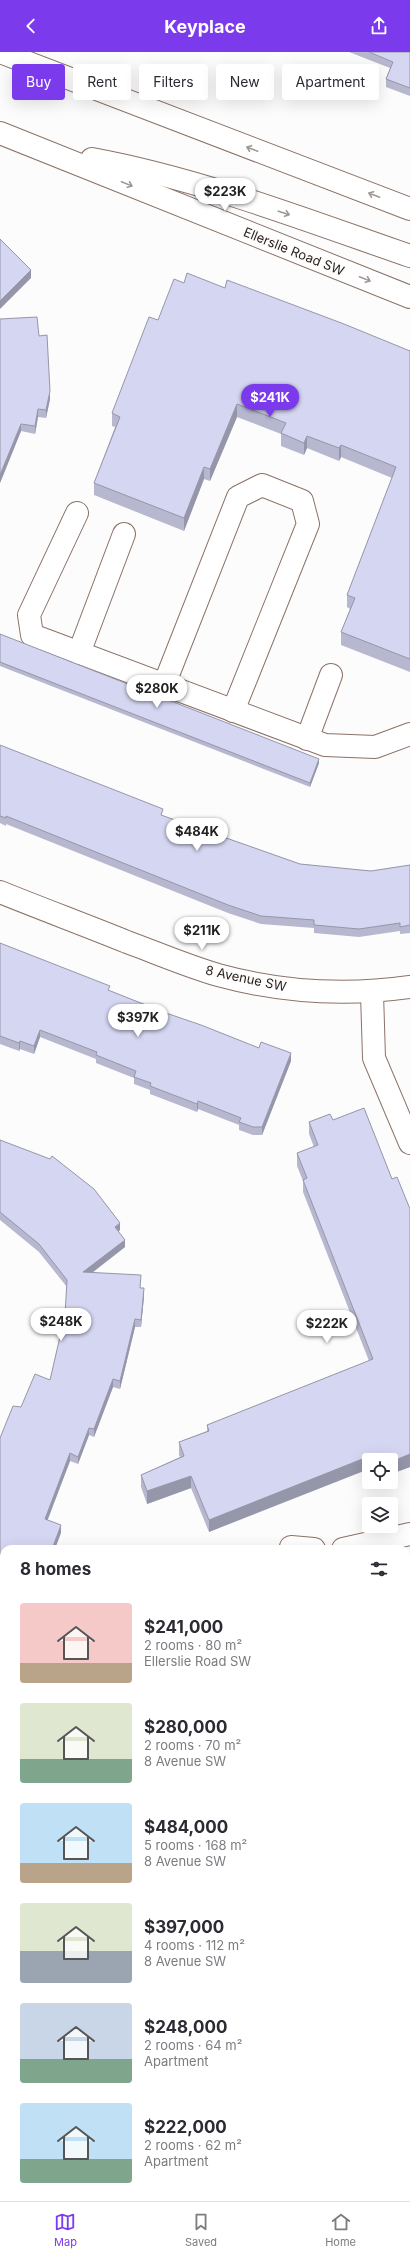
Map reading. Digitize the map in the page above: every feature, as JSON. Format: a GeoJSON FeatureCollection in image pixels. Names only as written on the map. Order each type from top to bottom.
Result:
{"type":"FeatureCollection","features":[{"type":"Feature","properties":{"kind":"main road"},"geometry":{"type":"LineString","coordinates":[[0,52],[410,209]]}},
{"type":"Feature","properties":{"kind":"main road","name":"Ellerslie Road SW"},"geometry":{"type":"LineString","coordinates":[[0,133],[410,297]]}},
{"type":"Feature","properties":{"kind":"main road"},"geometry":{"type":"LineString","coordinates":[[44,150],[131,166],[224,193],[410,256]]}},
{"type":"Feature","properties":{"kind":"main road"},"geometry":{"type":"LineString","coordinates":[[164,685],[238,497],[262,485],[302,501],[308,524],[233,711]]}},
{"type":"Feature","properties":{"kind":"main road"},"geometry":{"type":"LineString","coordinates":[[77,513],[29,615],[32,635],[325,745],[375,747],[410,734]]}},
{"type":"Feature","properties":{"kind":"main road"},"geometry":{"type":"LineString","coordinates":[[79,653],[124,534]]}},
{"type":"Feature","properties":{"kind":"main road"},"geometry":{"type":"LineString","coordinates":[[307,739],[331,675]]}},
{"type":"Feature","properties":{"kind":"main road","name":"8 Avenue SW"},"geometry":{"type":"LineString","coordinates":[[0,892],[166,957],[218,975],[273,986],[331,992],[372,993],[410,987]]}},
{"type":"Feature","properties":{"kind":"main road"},"geometry":{"type":"LineString","coordinates":[[372,993],[374,1058],[410,1143]]}},
{"type":"Feature","properties":{"kind":"main road"},"geometry":{"type":"LineString","coordinates":[[361,1545],[410,1534]]}},
{"type":"Feature","properties":{"kind":"building"},"geometry":{"type":"Polygon","coordinates":[[[369,52],[410,52],[410,88],[386,79],[393,62],[369,52]]]}},
{"type":"Feature","properties":{"kind":"building"},"geometry":{"type":"Polygon","coordinates":[[[0,239],[31,270],[0,301],[0,239]]]}},
{"type":"Feature","properties":{"kind":"building"},"geometry":{"type":"Polygon","coordinates":[[[187,273],[225,288],[227,280],[344,324],[410,351],[410,659],[341,632],[355,598],[347,595],[396,467],[341,445],[339,448],[307,436],[304,443],[281,433],[286,423],[237,404],[210,469],[204,467],[184,518],[94,483],[120,417],[112,413],[149,317],[158,320],[174,279],[184,283],[187,273]]]}},
{"type":"Feature","properties":{"kind":"building"},"geometry":{"type":"Polygon","coordinates":[[[37,317],[39,336],[47,335],[50,391],[46,410],[38,409],[35,426],[21,424],[0,475],[0,319],[37,317]]]}},
{"type":"Feature","properties":{"kind":"building"},"geometry":{"type":"Polygon","coordinates":[[[0,634],[319,759],[310,783],[0,662],[0,634]]]}},
{"type":"Feature","properties":{"kind":"building"},"geometry":{"type":"Polygon","coordinates":[[[0,745],[163,809],[161,815],[300,864],[371,871],[410,865],[410,925],[400,927],[400,923],[359,929],[314,925],[314,920],[261,916],[228,905],[6,816],[6,818],[0,816],[0,745]]]}},
{"type":"Feature","properties":{"kind":"building"},"geometry":{"type":"Polygon","coordinates":[[[0,943],[110,986],[108,990],[166,1013],[259,1048],[261,1042],[291,1053],[262,1127],[253,1127],[239,1122],[241,1118],[198,1101],[197,1104],[150,1086],[151,1083],[134,1077],[136,1071],[96,1055],[97,1052],[40,1030],[34,1046],[20,1041],[19,1043],[0,1036],[0,943]]]}},
{"type":"Feature","properties":{"kind":"building"},"geometry":{"type":"Polygon","coordinates":[[[364,1108],[392,1179],[397,1177],[410,1209],[410,1454],[398,1459],[398,1453],[362,1453],[362,1459],[209,1520],[191,1476],[147,1491],[141,1475],[184,1456],[179,1442],[209,1431],[207,1425],[373,1359],[303,1180],[307,1178],[297,1153],[318,1145],[309,1122],[330,1114],[333,1120],[364,1108]]]}},
{"type":"Feature","properties":{"kind":"building"},"geometry":{"type":"Polygon","coordinates":[[[0,1140],[50,1159],[52,1156],[94,1189],[120,1223],[115,1227],[125,1240],[83,1272],[141,1275],[140,1288],[144,1288],[141,1320],[135,1319],[120,1381],[113,1379],[94,1429],[89,1428],[78,1457],[70,1453],[45,1519],[61,1525],[54,1545],[0,1545],[0,1438],[13,1406],[21,1407],[35,1374],[50,1380],[65,1315],[67,1280],[39,1244],[0,1212],[0,1140]]]}}]}
